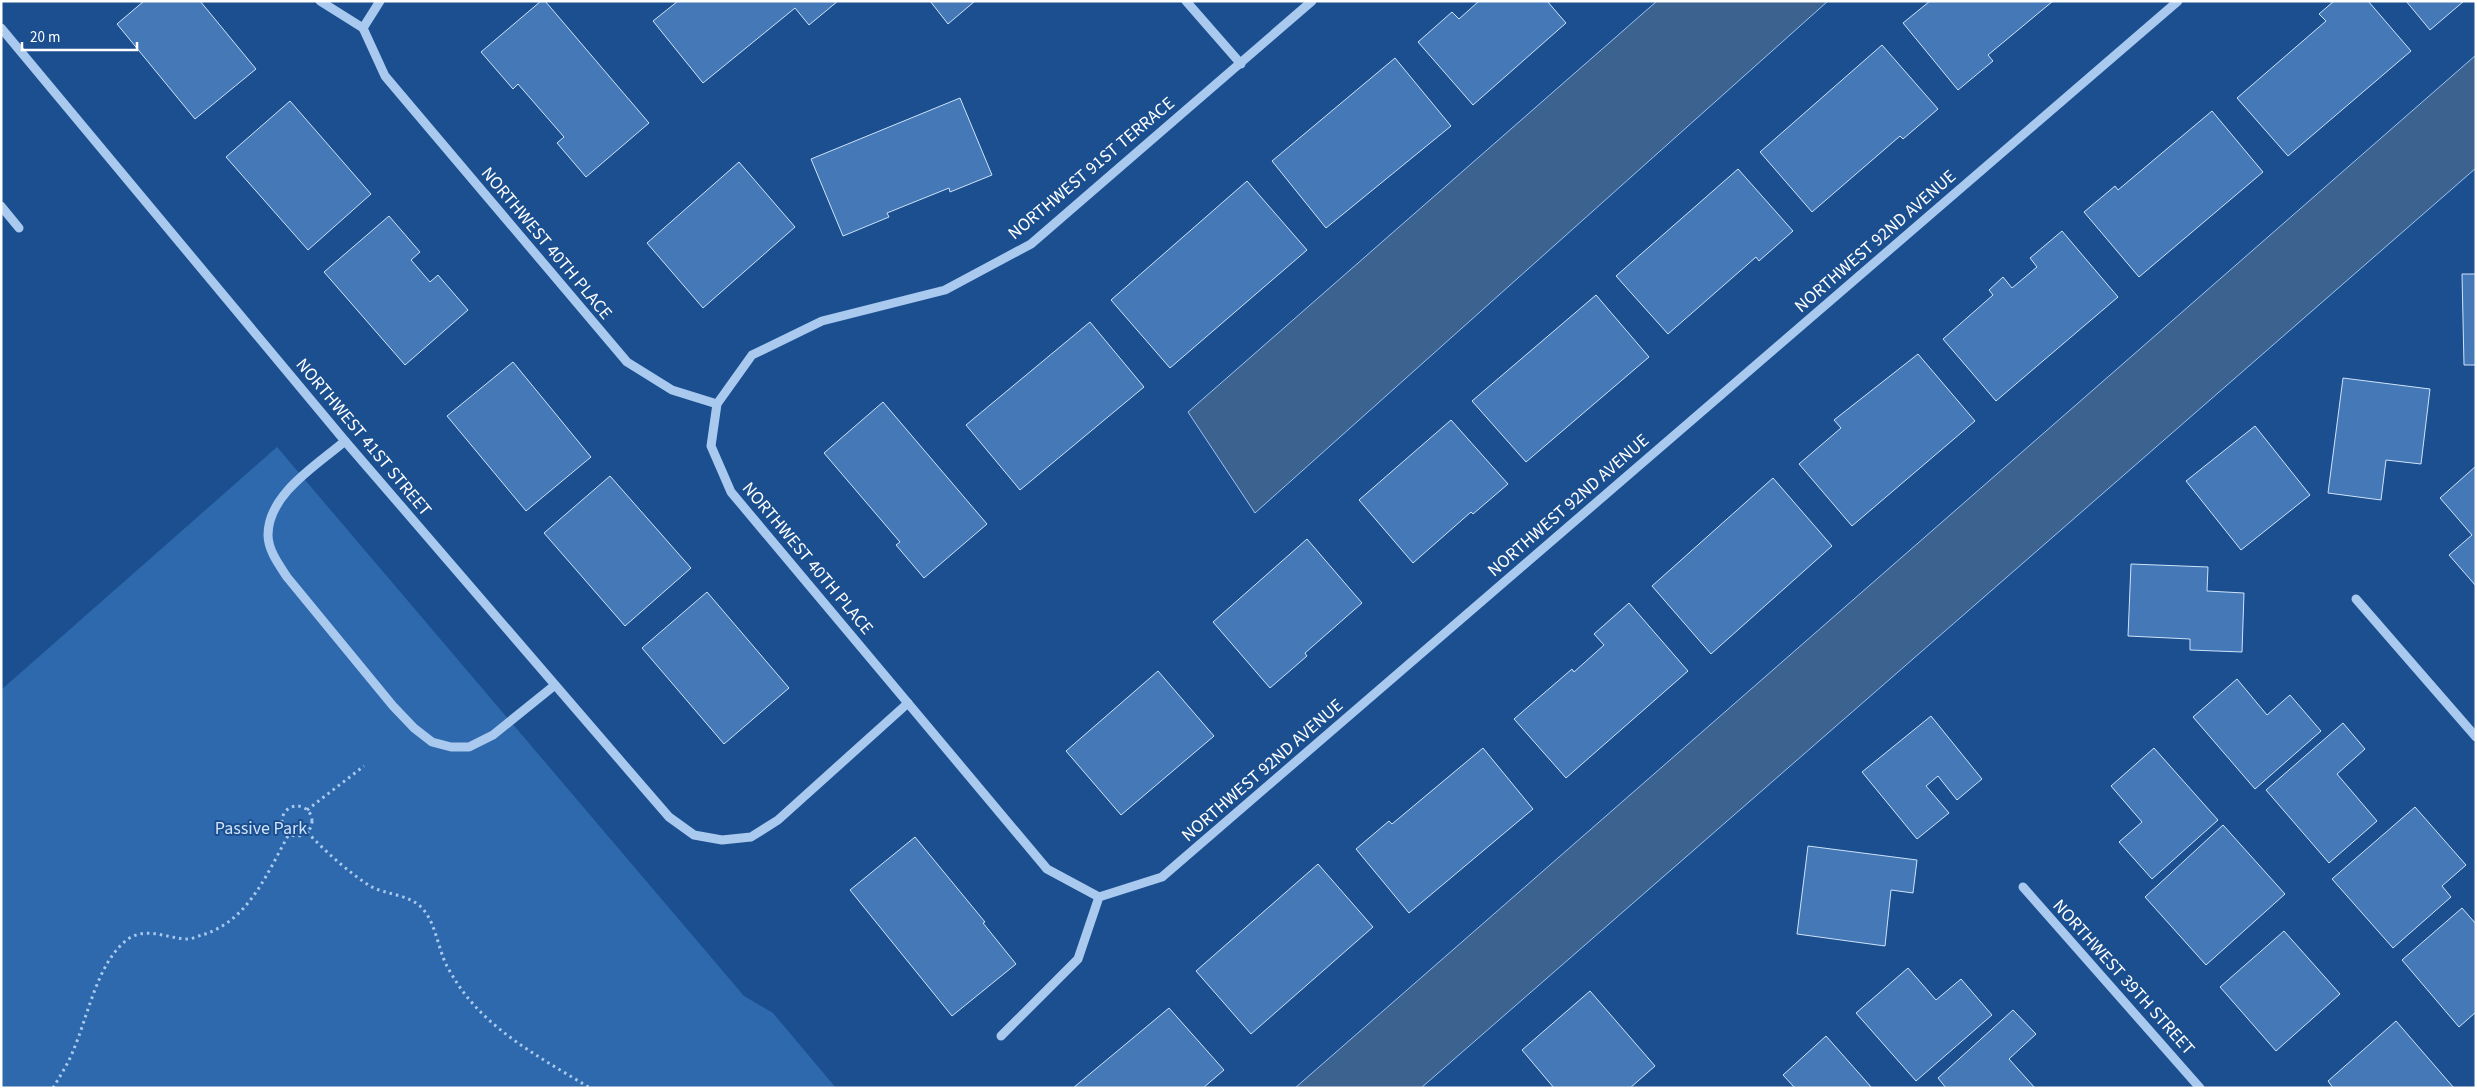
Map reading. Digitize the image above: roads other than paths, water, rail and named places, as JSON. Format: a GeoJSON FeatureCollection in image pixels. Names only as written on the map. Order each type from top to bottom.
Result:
{"type":"FeatureCollection","features":[{"type":"Feature","properties":{"kind":"street"},"geometry":{"type":"LineString","coordinates":[[320,1],[363,28],[380,1]]}},
{"type":"Feature","properties":{"kind":"street"},"geometry":{"type":"LineString","coordinates":[[1186,1],[1240,64]]}},
{"type":"Feature","properties":{"kind":"street","name":"NORTHWEST 91ST TERRACE"},"geometry":{"type":"LineString","coordinates":[[717,404],[752,355],[822,321],[945,290],[1031,244],[1312,1]]}},
{"type":"Feature","properties":{"kind":"street","name":"NORTHWEST 92ND AVENUE"},"geometry":{"type":"LineString","coordinates":[[1099,897],[1162,877],[2178,1]]}},
{"type":"Feature","properties":{"kind":"street","name":"NORTHWEST 41ST STREET"},"geometry":{"type":"LineString","coordinates":[[1,28],[345,441],[669,817],[694,835],[722,840],[751,838],[778,820],[908,703]]}},
{"type":"Feature","properties":{"kind":"street","name":"NORTHWEST 40TH PLACE"},"geometry":{"type":"LineString","coordinates":[[363,28],[385,76],[627,362],[672,390],[717,404],[711,446],[731,492],[1047,868],[1099,897]]}},
{"type":"Feature","properties":{"kind":"street"},"geometry":{"type":"LineString","coordinates":[[1,206],[19,228]]}},
{"type":"Feature","properties":{"kind":"street"},"geometry":{"type":"LineString","coordinates":[[345,441],[281,499],[272,514],[268,536],[273,554],[287,577],[393,706],[414,728],[432,742],[451,747],[469,747],[494,734],[554,685]]}},
{"type":"Feature","properties":{"kind":"street"},"geometry":{"type":"LineString","coordinates":[[2356,599],[2476,737]]}},
{"type":"Feature","properties":{"kind":"street","name":"NORTHWEST 39TH STREET"},"geometry":{"type":"LineString","coordinates":[[2022,888],[2200,1088]]}},
{"type":"Feature","properties":{"kind":"street"},"geometry":{"type":"LineString","coordinates":[[1000,1036],[1078,959],[1099,897]]}},
{"type":"Feature","properties":{"kind":"park label","name":"Passive Park"},"geometry":{"type":"Point","coordinates":[261,828]}}]}
